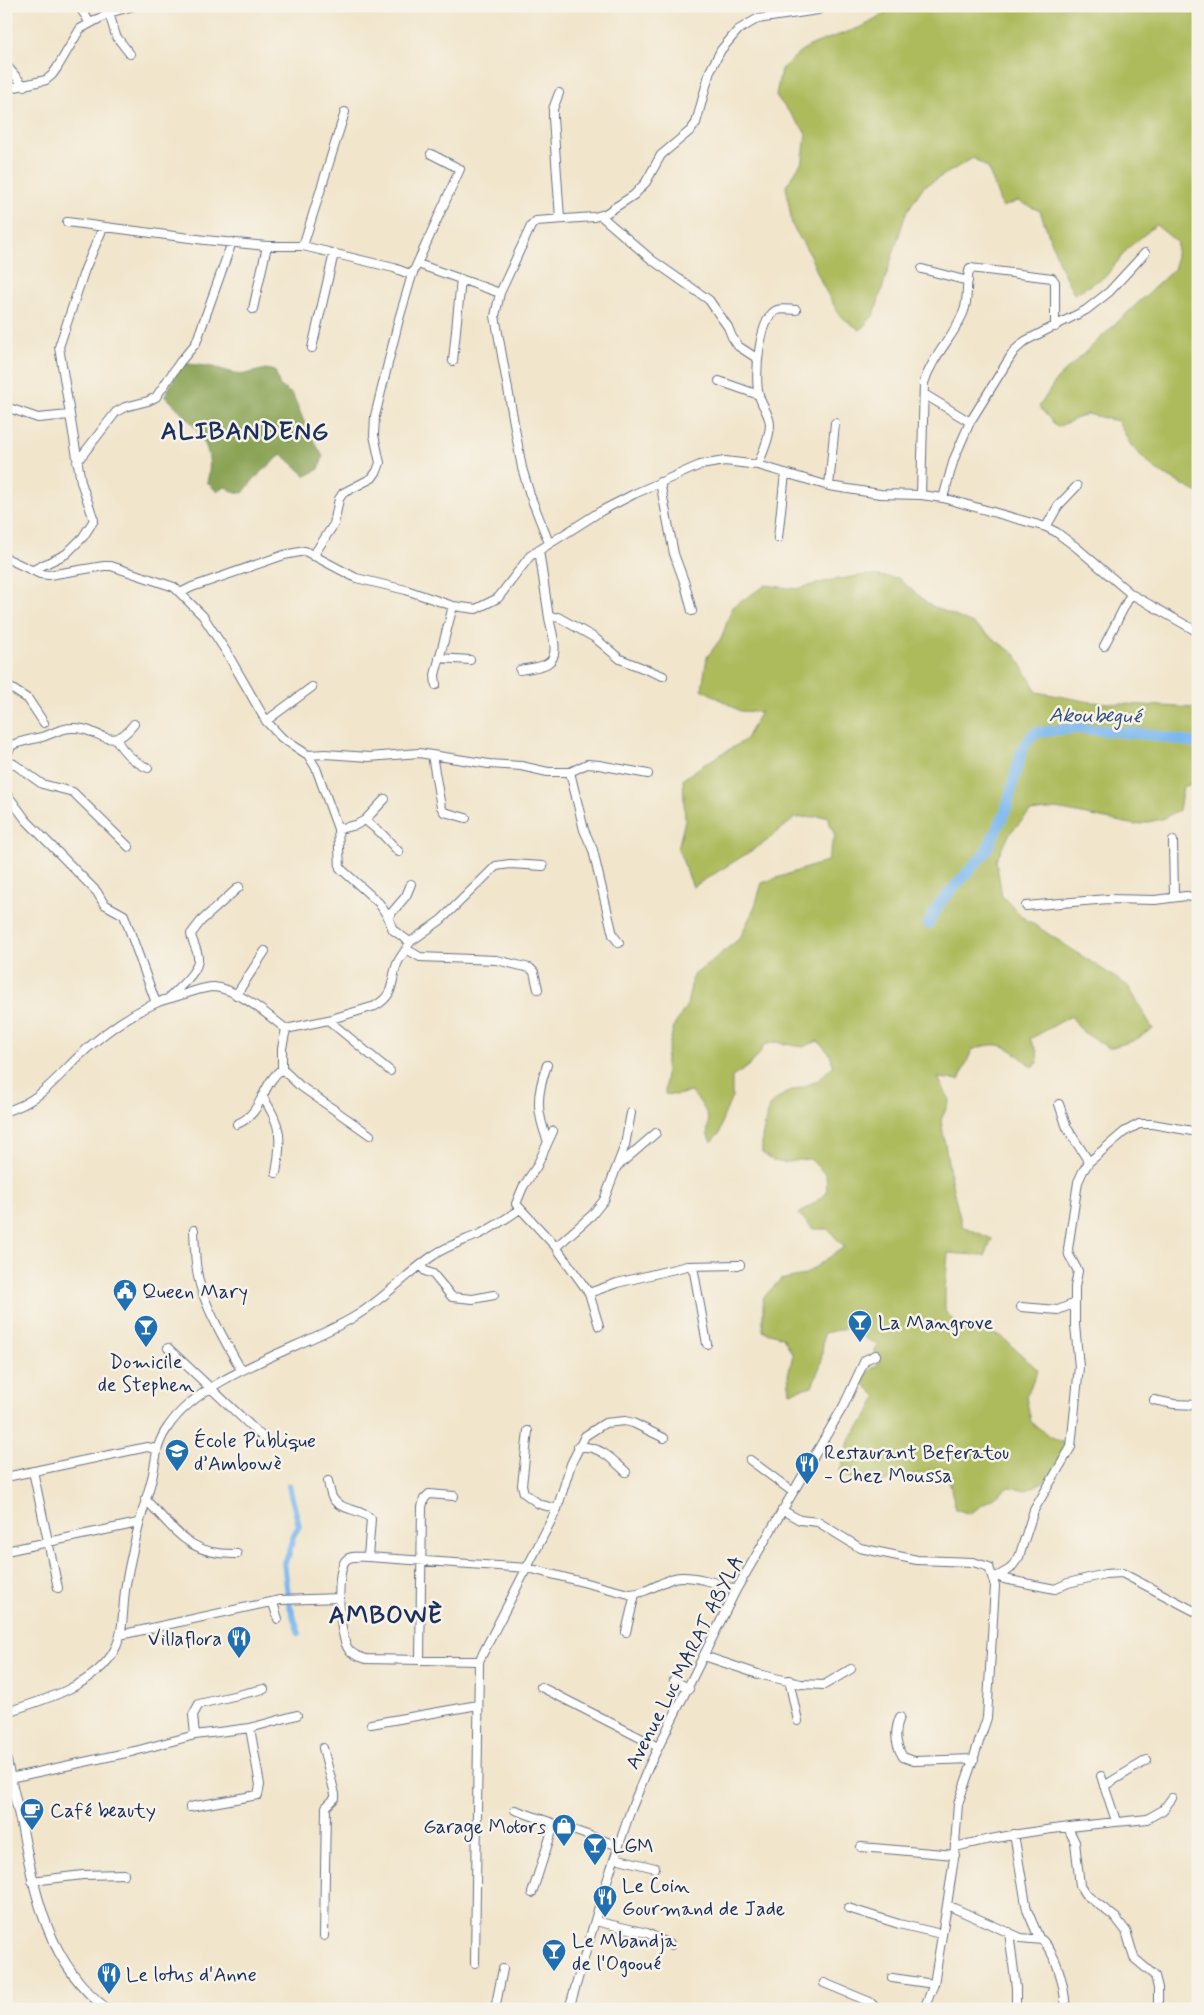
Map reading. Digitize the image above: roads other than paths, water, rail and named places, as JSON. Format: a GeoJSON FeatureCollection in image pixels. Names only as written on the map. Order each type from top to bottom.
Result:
{"type":"FeatureCollection","features":[{"type":"Feature","properties":{"kind":"main road"},"geometry":{"type":"LineString","coordinates":[[6,1759],[32,1881],[49,1933],[66,1964],[90,1994],[107,2009]]}},
{"type":"Feature","properties":{"kind":"street"},"geometry":{"type":"LineString","coordinates":[[79,6],[90,23]]}},
{"type":"Feature","properties":{"kind":"street"},"geometry":{"type":"LineString","coordinates":[[6,89],[46,80],[52,76],[76,34],[90,23],[109,13],[133,6]]}},
{"type":"Feature","properties":{"kind":"street"},"geometry":{"type":"LineString","coordinates":[[549,543],[530,495],[519,450],[495,316],[500,293],[531,226],[536,221],[601,216],[634,195],[646,182],[661,155],[696,124],[710,71],[721,50],[738,30],[758,19],[818,10]]}},
{"type":"Feature","properties":{"kind":"street"},"geometry":{"type":"LineString","coordinates":[[109,13],[116,36],[130,54]]}},
{"type":"Feature","properties":{"kind":"street"},"geometry":{"type":"LineString","coordinates":[[6,65],[24,86]]}},
{"type":"Feature","properties":{"kind":"street"},"geometry":{"type":"LineString","coordinates":[[559,93],[553,110],[553,118],[560,218]]}},
{"type":"Feature","properties":{"kind":"street"},"geometry":{"type":"LineString","coordinates":[[303,246],[346,112]]}},
{"type":"Feature","properties":{"kind":"street"},"geometry":{"type":"LineString","coordinates":[[313,556],[334,524],[339,498],[343,493],[372,478],[378,471],[380,463],[374,435],[374,416],[412,275],[460,169],[431,154]]}},
{"type":"Feature","properties":{"kind":"street"},"geometry":{"type":"LineString","coordinates":[[601,216],[652,260],[708,300],[728,327],[738,346],[758,359]]}},
{"type":"Feature","properties":{"kind":"street"},"geometry":{"type":"LineString","coordinates":[[67,222],[103,228],[267,246],[303,246],[394,268],[412,275]]}},
{"type":"Feature","properties":{"kind":"street"},"geometry":{"type":"LineString","coordinates":[[32,570],[66,554],[83,538],[94,520],[81,482],[59,347],[85,269],[103,228]]}},
{"type":"Feature","properties":{"kind":"street"},"geometry":{"type":"LineString","coordinates":[[77,462],[116,412],[125,407],[156,397],[180,362],[196,343],[232,242]]}},
{"type":"Feature","properties":{"kind":"street"},"geometry":{"type":"LineString","coordinates":[[253,309],[266,258],[267,246]]}},
{"type":"Feature","properties":{"kind":"street"},"geometry":{"type":"LineString","coordinates":[[312,348],[334,253]]}},
{"type":"Feature","properties":{"kind":"street"},"geometry":{"type":"LineString","coordinates":[[943,498],[954,459],[970,422],[1014,350],[1025,341],[1055,327],[1097,302],[1110,292],[1145,253]]}},
{"type":"Feature","properties":{"kind":"street"},"geometry":{"type":"LineString","coordinates":[[418,264],[500,293]]}},
{"type":"Feature","properties":{"kind":"street"},"geometry":{"type":"LineString","coordinates":[[921,494],[924,394],[927,373],[964,311],[970,268],[1052,278],[1055,282],[1055,327]]}},
{"type":"Feature","properties":{"kind":"street"},"geometry":{"type":"LineString","coordinates":[[922,269],[968,281]]}},
{"type":"Feature","properties":{"kind":"street"},"geometry":{"type":"LineString","coordinates":[[453,361],[461,279]]}},
{"type":"Feature","properties":{"kind":"street"},"geometry":{"type":"LineString","coordinates":[[758,465],[765,448],[770,424],[758,395],[760,345],[768,317],[777,310],[796,310]]}},
{"type":"Feature","properties":{"kind":"street"},"geometry":{"type":"LineString","coordinates":[[719,381],[758,395]]}},
{"type":"Feature","properties":{"kind":"street"},"geometry":{"type":"LineString","coordinates":[[924,394],[970,422]]}},
{"type":"Feature","properties":{"kind":"street"},"geometry":{"type":"LineString","coordinates":[[6,407],[38,418],[69,415]]}},
{"type":"Feature","properties":{"kind":"street"},"geometry":{"type":"LineString","coordinates":[[828,486],[835,423]]}},
{"type":"Feature","properties":{"kind":"street"},"geometry":{"type":"LineString","coordinates":[[180,593],[192,587],[290,553],[305,551],[356,578],[406,590],[453,606],[476,610],[498,598],[524,564],[539,550],[601,511],[700,465],[726,461],[758,465],[828,486],[880,494],[921,494],[943,498],[1046,527],[1056,532],[1088,556],[1131,594],[1198,632]]}},
{"type":"Feature","properties":{"kind":"street"},"geometry":{"type":"LineString","coordinates":[[778,538],[785,473]]}},
{"type":"Feature","properties":{"kind":"street"},"geometry":{"type":"LineString","coordinates":[[660,482],[674,554],[692,611]]}},
{"type":"Feature","properties":{"kind":"street"},"geometry":{"type":"LineString","coordinates":[[1046,527],[1058,506],[1077,486]]}},
{"type":"Feature","properties":{"kind":"street"},"geometry":{"type":"LineString","coordinates":[[520,670],[547,664],[552,658],[554,651],[539,550]]}},
{"type":"Feature","properties":{"kind":"street"},"geometry":{"type":"LineString","coordinates":[[6,558],[40,574],[49,575],[111,566],[174,588],[203,616],[227,653],[266,721],[282,738],[308,755],[316,768],[338,830],[340,868],[379,903],[388,917],[393,930],[420,957],[496,960],[530,968],[534,972],[538,989]]}},
{"type":"Feature","properties":{"kind":"street"},"geometry":{"type":"LineString","coordinates":[[1104,646],[1131,594]]}},
{"type":"Feature","properties":{"kind":"street"},"geometry":{"type":"LineString","coordinates":[[436,685],[435,676],[453,606]]}},
{"type":"Feature","properties":{"kind":"street"},"geometry":{"type":"LineString","coordinates":[[549,618],[558,617],[595,638],[620,660],[663,676]]}},
{"type":"Feature","properties":{"kind":"street"},"geometry":{"type":"LineString","coordinates":[[439,658],[470,660]]}},
{"type":"Feature","properties":{"kind":"street"},"geometry":{"type":"LineString","coordinates":[[6,685],[28,699],[44,723]]}},
{"type":"Feature","properties":{"kind":"street"},"geometry":{"type":"LineString","coordinates":[[266,721],[312,687]]}},
{"type":"Feature","properties":{"kind":"street"},"geometry":{"type":"LineString","coordinates":[[6,756],[12,744],[65,728],[83,729],[116,739],[126,735],[134,724]]}},
{"type":"Feature","properties":{"kind":"street"},"geometry":{"type":"LineString","coordinates":[[116,739],[130,758],[148,768]]}},
{"type":"Feature","properties":{"kind":"street"},"geometry":{"type":"LineString","coordinates":[[308,755],[325,754],[369,757],[408,753],[521,766],[548,772],[570,772],[587,764],[599,764],[648,774]]}},
{"type":"Feature","properties":{"kind":"street"},"geometry":{"type":"LineString","coordinates":[[432,755],[441,807],[449,814],[466,818]]}},
{"type":"Feature","properties":{"kind":"street"},"geometry":{"type":"LineString","coordinates":[[6,761],[14,764],[42,784],[73,792],[129,847]]}},
{"type":"Feature","properties":{"kind":"street"},"geometry":{"type":"LineString","coordinates":[[570,772],[584,830],[593,850],[611,930],[619,943]]}},
{"type":"Feature","properties":{"kind":"street"},"geometry":{"type":"LineString","coordinates":[[6,793],[26,820],[97,892],[104,904],[124,915],[156,1003]]}},
{"type":"Feature","properties":{"kind":"street"},"geometry":{"type":"LineString","coordinates":[[338,830],[356,825],[365,820],[385,799]]}},
{"type":"Feature","properties":{"kind":"street"},"geometry":{"type":"LineString","coordinates":[[365,820],[399,852]]}},
{"type":"Feature","properties":{"kind":"street"},"geometry":{"type":"LineString","coordinates":[[1173,841],[1174,896]]}},
{"type":"Feature","properties":{"kind":"street"},"geometry":{"type":"LineString","coordinates":[[6,1112],[21,1107],[35,1099],[105,1035],[143,1010],[156,1003],[201,988],[215,987],[236,995],[253,1004],[286,1029],[328,1020],[375,1006],[381,1002],[393,984],[397,964],[408,946],[441,920],[496,866],[510,864],[543,866]]}},
{"type":"Feature","properties":{"kind":"street"},"geometry":{"type":"LineString","coordinates":[[388,917],[406,896],[411,884]]}},
{"type":"Feature","properties":{"kind":"street"},"geometry":{"type":"LineString","coordinates":[[168,999],[198,962],[198,955],[191,934],[201,921],[239,887]]}},
{"type":"Feature","properties":{"kind":"street"},"geometry":{"type":"LineString","coordinates":[[1026,906],[1108,899],[1155,900],[1174,896],[1198,898]]}},
{"type":"Feature","properties":{"kind":"street"},"geometry":{"type":"LineString","coordinates":[[236,995],[265,951]]}},
{"type":"Feature","properties":{"kind":"street"},"geometry":{"type":"LineString","coordinates":[[328,1020],[390,1071]]}},
{"type":"Feature","properties":{"kind":"street"},"geometry":{"type":"LineString","coordinates":[[286,1029],[282,1048],[282,1069],[299,1085],[370,1135]]}},
{"type":"Feature","properties":{"kind":"street"},"geometry":{"type":"LineString","coordinates":[[547,1065],[538,1094],[538,1106],[540,1121],[548,1142]]}},
{"type":"Feature","properties":{"kind":"street"},"geometry":{"type":"LineString","coordinates":[[237,1124],[245,1122],[256,1112],[262,1096],[274,1075],[282,1069]]}},
{"type":"Feature","properties":{"kind":"street"},"geometry":{"type":"LineString","coordinates":[[262,1096],[278,1122],[280,1134],[276,1173]]}},
{"type":"Feature","properties":{"kind":"street"},"geometry":{"type":"LineString","coordinates":[[1059,1104],[1067,1128],[1089,1162]]}},
{"type":"Feature","properties":{"kind":"street"},"geometry":{"type":"LineString","coordinates":[[556,1247],[599,1208],[604,1200],[619,1165],[631,1114]]}},
{"type":"Feature","properties":{"kind":"street"},"geometry":{"type":"LineString","coordinates":[[995,1577],[1010,1570],[1018,1557],[1034,1510],[1071,1447],[1079,1367],[1075,1326],[1078,1271],[1068,1249],[1078,1182],[1083,1171],[1089,1162],[1124,1132],[1139,1124],[1152,1124],[1198,1132]]}},
{"type":"Feature","properties":{"kind":"street"},"geometry":{"type":"LineString","coordinates":[[553,1131],[537,1166],[518,1196],[516,1204],[556,1247],[589,1293],[599,1326]]}},
{"type":"Feature","properties":{"kind":"street"},"geometry":{"type":"LineString","coordinates":[[619,1165],[656,1133]]}},
{"type":"Feature","properties":{"kind":"street"},"geometry":{"type":"LineString","coordinates":[[6,1712],[49,1698],[88,1677],[109,1658],[115,1649],[120,1635],[124,1594],[138,1523],[152,1476],[156,1449],[173,1418],[182,1409],[241,1370],[355,1317],[449,1246],[493,1227],[520,1210]]}},
{"type":"Feature","properties":{"kind":"street"},"geometry":{"type":"LineString","coordinates":[[194,1230],[196,1263],[201,1290],[221,1336],[241,1370]]}},
{"type":"Feature","properties":{"kind":"street"},"geometry":{"type":"LineString","coordinates":[[589,1293],[687,1266],[740,1265]]}},
{"type":"Feature","properties":{"kind":"street"},"geometry":{"type":"LineString","coordinates":[[421,1266],[425,1271],[433,1274],[452,1297],[473,1299],[494,1295]]}},
{"type":"Feature","properties":{"kind":"street"},"geometry":{"type":"LineString","coordinates":[[691,1267],[707,1344]]}},
{"type":"Feature","properties":{"kind":"street"},"geometry":{"type":"LineString","coordinates":[[1021,1307],[1058,1310],[1075,1303]]}},
{"type":"Feature","properties":{"kind":"street"},"geometry":{"type":"LineString","coordinates":[[168,1348],[270,1444]]}},
{"type":"Feature","properties":{"kind":"street","name":"Avenue Luc MARAT ABYLA"},"geometry":{"type":"LineString","coordinates":[[569,2009],[595,1921],[639,1787],[689,1689],[736,1590],[844,1405],[865,1360],[876,1355]]}},
{"type":"Feature","properties":{"kind":"street"},"geometry":{"type":"LineString","coordinates":[[1154,1400],[1174,1404],[1198,1405]]}},
{"type":"Feature","properties":{"kind":"street"},"geometry":{"type":"LineString","coordinates":[[475,1963],[479,1662],[557,1509],[571,1464],[585,1436],[605,1423],[625,1421],[664,1438]]}},
{"type":"Feature","properties":{"kind":"street"},"geometry":{"type":"LineString","coordinates":[[528,1431],[522,1485],[524,1493],[539,1504],[557,1509]]}},
{"type":"Feature","properties":{"kind":"street"},"geometry":{"type":"LineString","coordinates":[[578,1447],[587,1446],[605,1453],[626,1472]]}},
{"type":"Feature","properties":{"kind":"street"},"geometry":{"type":"LineString","coordinates":[[6,1477],[147,1447],[156,1449]]}},
{"type":"Feature","properties":{"kind":"street"},"geometry":{"type":"LineString","coordinates":[[750,1460],[793,1492]]}},
{"type":"Feature","properties":{"kind":"street"},"geometry":{"type":"LineString","coordinates":[[33,1471],[58,1588]]}},
{"type":"Feature","properties":{"kind":"street"},"geometry":{"type":"LineString","coordinates":[[328,1481],[332,1497],[336,1503],[366,1514],[371,1519],[368,1557]]}},
{"type":"Feature","properties":{"kind":"street"},"geometry":{"type":"LineString","coordinates":[[420,1660],[422,1507],[424,1499],[429,1494],[454,1496]]}},
{"type":"Feature","properties":{"kind":"street"},"geometry":{"type":"LineString","coordinates":[[145,1499],[186,1542],[206,1552],[220,1555],[237,1554]]}},
{"type":"Feature","properties":{"kind":"street"},"geometry":{"type":"LineString","coordinates":[[782,1510],[800,1520],[818,1522],[832,1528],[846,1540],[860,1548],[917,1560],[973,1562],[989,1567],[995,1577],[996,1586],[987,1718],[958,1804],[955,1851],[948,1905],[934,1984],[924,2009]]}},
{"type":"Feature","properties":{"kind":"street"},"geometry":{"type":"LineString","coordinates":[[6,1551],[138,1523]]}},
{"type":"Feature","properties":{"kind":"street"},"geometry":{"type":"LineString","coordinates":[[479,1662],[366,1659],[349,1651],[343,1636],[340,1598],[342,1566],[346,1560],[350,1557],[368,1557],[528,1568],[635,1594],[682,1577],[718,1583],[736,1590]]}},
{"type":"Feature","properties":{"kind":"street"},"geometry":{"type":"LineString","coordinates":[[995,1577],[1055,1589],[1068,1583],[1105,1574],[1122,1573],[1198,1613]]}},
{"type":"Feature","properties":{"kind":"street"},"geometry":{"type":"LineString","coordinates":[[626,1632],[635,1594]]}},
{"type":"Feature","properties":{"kind":"street"},"geometry":{"type":"LineString","coordinates":[[120,1635],[280,1600],[340,1598]]}},
{"type":"Feature","properties":{"kind":"street"},"geometry":{"type":"LineString","coordinates":[[273,1603],[278,1619]]}},
{"type":"Feature","properties":{"kind":"street"},"geometry":{"type":"LineString","coordinates":[[704,1656],[758,1674],[801,1684],[824,1685],[851,1669]]}},
{"type":"Feature","properties":{"kind":"street"},"geometry":{"type":"LineString","coordinates":[[674,1680],[689,1689]]}},
{"type":"Feature","properties":{"kind":"street"},"geometry":{"type":"LineString","coordinates":[[789,1680],[798,1720]]}},
{"type":"Feature","properties":{"kind":"street"},"geometry":{"type":"LineString","coordinates":[[541,1687],[658,1747]]}},
{"type":"Feature","properties":{"kind":"street"},"geometry":{"type":"LineString","coordinates":[[196,1735],[193,1715],[199,1704],[264,1689]]}},
{"type":"Feature","properties":{"kind":"street"},"geometry":{"type":"LineString","coordinates":[[371,1724],[478,1705]]}},
{"type":"Feature","properties":{"kind":"street"},"geometry":{"type":"LineString","coordinates":[[10,1778],[134,1751],[196,1735],[250,1728],[298,1715]]}},
{"type":"Feature","properties":{"kind":"street"},"geometry":{"type":"LineString","coordinates":[[900,1717],[895,1728],[896,1740],[903,1758],[914,1762],[974,1759]]}},
{"type":"Feature","properties":{"kind":"street"},"geometry":{"type":"LineString","coordinates":[[190,1807],[258,1795],[260,1785],[250,1728]]}},
{"type":"Feature","properties":{"kind":"street"},"geometry":{"type":"LineString","coordinates":[[323,1748],[335,1794],[335,1798],[326,1807],[324,1936]]}},
{"type":"Feature","properties":{"kind":"street"},"geometry":{"type":"LineString","coordinates":[[1104,1786],[1147,1760]]}},
{"type":"Feature","properties":{"kind":"street"},"geometry":{"type":"LineString","coordinates":[[1101,1776],[1116,1822]]}},
{"type":"Feature","properties":{"kind":"street"},"geometry":{"type":"LineString","coordinates":[[861,1847],[955,1851],[1014,1834],[1147,1818],[1163,1810],[1172,1798]]}},
{"type":"Feature","properties":{"kind":"street"},"geometry":{"type":"LineString","coordinates":[[515,1810],[619,1846]]}},
{"type":"Feature","properties":{"kind":"street"},"geometry":{"type":"LineString","coordinates":[[532,1893],[554,1825]]}},
{"type":"Feature","properties":{"kind":"street"},"geometry":{"type":"LineString","coordinates":[[1068,1828],[1075,1842],[1080,1886],[1085,1894],[1116,1918],[1126,1930],[1134,1958],[1155,1976],[1158,1988],[1158,2009]]}},
{"type":"Feature","properties":{"kind":"street"},"geometry":{"type":"LineString","coordinates":[[1014,1834],[1027,1910],[1039,1938],[1050,1950],[1055,1960],[1065,1994],[1066,2009]]}},
{"type":"Feature","properties":{"kind":"street"},"geometry":{"type":"LineString","coordinates":[[615,1858],[655,1868]]}},
{"type":"Feature","properties":{"kind":"street"},"geometry":{"type":"LineString","coordinates":[[32,1881],[83,1875],[124,1874]]}},
{"type":"Feature","properties":{"kind":"street"},"geometry":{"type":"LineString","coordinates":[[948,1905],[1021,1938],[1039,1938]]}},
{"type":"Feature","properties":{"kind":"street"},"geometry":{"type":"LineString","coordinates":[[848,1908],[899,1924],[942,1934]]}},
{"type":"Feature","properties":{"kind":"street"},"geometry":{"type":"LineString","coordinates":[[595,1921],[647,1933],[671,1945]]}},
{"type":"Feature","properties":{"kind":"street"},"geometry":{"type":"LineString","coordinates":[[1009,1932],[1016,1988],[1016,2009]]}},
{"type":"Feature","properties":{"kind":"street"},"geometry":{"type":"LineString","coordinates":[[495,2009],[503,1970]]}},
{"type":"Feature","properties":{"kind":"street"},"geometry":{"type":"LineString","coordinates":[[892,1978],[934,1984]]}},
{"type":"Feature","properties":{"kind":"street"},"geometry":{"type":"LineString","coordinates":[[824,1982],[870,2002],[877,2009]]}},
{"type":"Feature","properties":{"kind":"waterway","name":"Akoubegué"},"geometry":{"type":"LineString","coordinates":[[928,924],[939,904],[985,853],[1006,810],[1022,749],[1034,733],[1074,728],[1154,735],[1198,744]]}},
{"type":"Feature","properties":{"kind":"waterway"},"geometry":{"type":"LineString","coordinates":[[289,1486],[299,1526],[293,1536],[289,1554],[284,1562],[289,1603],[299,1634]]}},
{"type":"Feature","properties":{"kind":"place","name":"Queen Mary"},"geometry":{"type":"Point","coordinates":[125,1312]}},
{"type":"Feature","properties":{"kind":"place","name":"La Mangrove"},"geometry":{"type":"Point","coordinates":[860,1343]}},
{"type":"Feature","properties":{"kind":"place","name":"Domicile de Stephen"},"geometry":{"type":"Point","coordinates":[146,1348]}},
{"type":"Feature","properties":{"kind":"place","name":"École Publique d’Ambowè"},"geometry":{"type":"Point","coordinates":[177,1472]}},
{"type":"Feature","properties":{"kind":"place","name":"Restaurant Beferatou - Chez Moussa"},"geometry":{"type":"Point","coordinates":[807,1485]}},
{"type":"Feature","properties":{"kind":"place","name":"Villaflora"},"geometry":{"type":"Point","coordinates":[239,1659]}},
{"type":"Feature","properties":{"kind":"place","name":"Café beauty"},"geometry":{"type":"Point","coordinates":[32,1831]}},
{"type":"Feature","properties":{"kind":"place","name":"Garage Motors"},"geometry":{"type":"Point","coordinates":[564,1847]}},
{"type":"Feature","properties":{"kind":"place","name":"LGM"},"geometry":{"type":"Point","coordinates":[595,1866]}},
{"type":"Feature","properties":{"kind":"place","name":"Le Coin Gourmand de Jade"},"geometry":{"type":"Point","coordinates":[605,1918]}},
{"type":"Feature","properties":{"kind":"place","name":"Le Mbandja de l'Ogooué"},"geometry":{"type":"Point","coordinates":[554,1972]}},
{"type":"Feature","properties":{"kind":"place","name":"Le lotus d'Anne"},"geometry":{"type":"Point","coordinates":[109,1995]}},
{"type":"Feature","properties":{"kind":"district","name":"ALIBANDENG"},"geometry":{"type":"Point","coordinates":[245,430]}},
{"type":"Feature","properties":{"kind":"district","name":"AMBOWÈ"},"geometry":{"type":"Point","coordinates":[386,1614]}}]}
